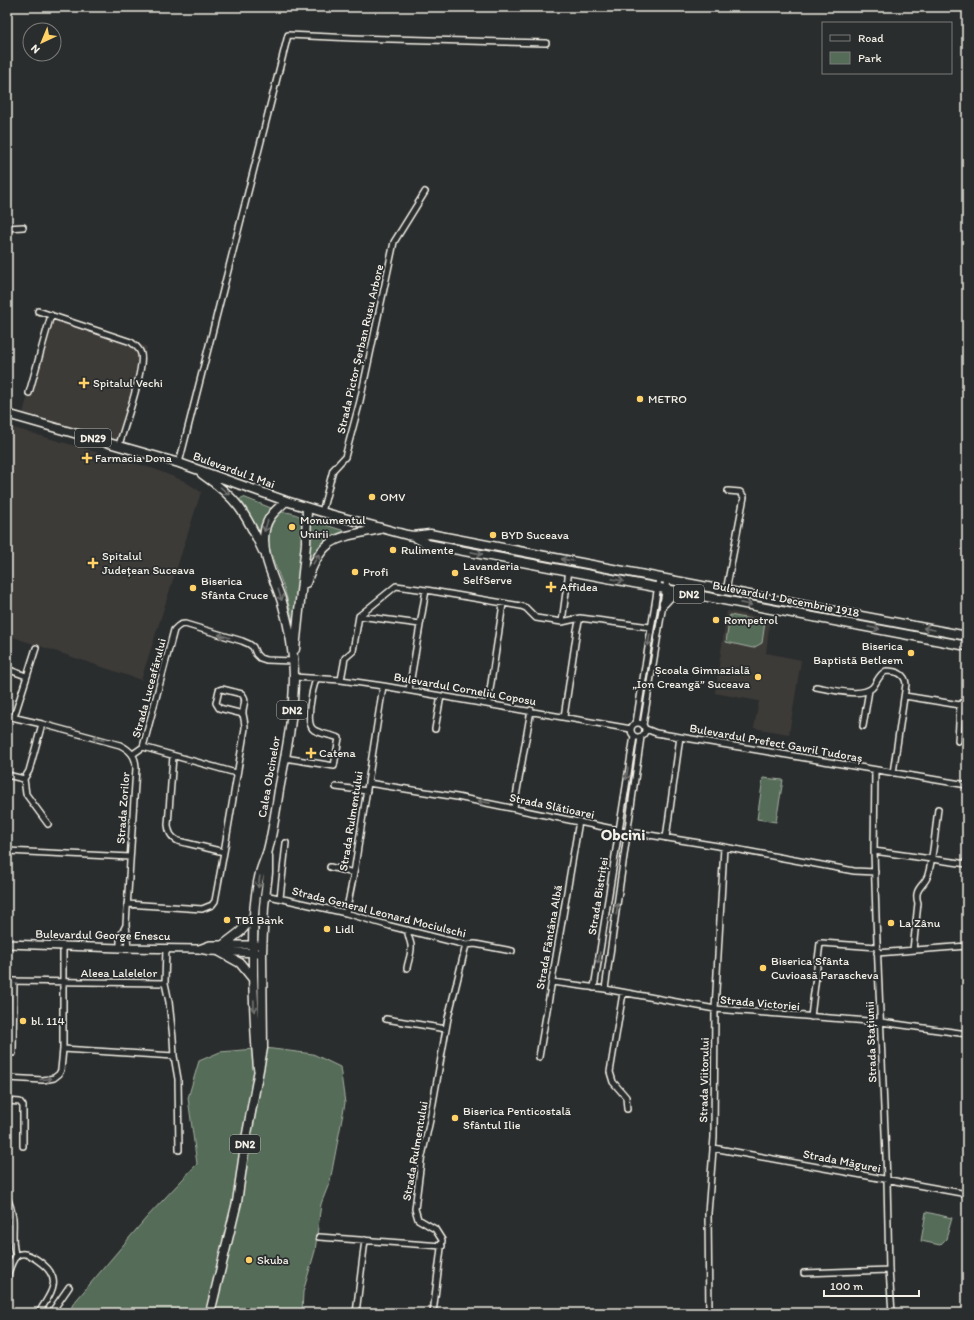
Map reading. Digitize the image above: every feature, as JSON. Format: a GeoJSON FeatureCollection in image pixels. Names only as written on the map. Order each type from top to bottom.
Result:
{"type":"FeatureCollection","features":[{"type":"Feature","properties":{"kind":"main road","name":"Bulevardul 1 Mai"},"geometry":{"type":"LineString","coordinates":[[7,414],[179,463],[307,508],[383,529]]}},
{"type":"Feature","properties":{"kind":"main road","name":"DN29"},"geometry":{"type":"LineString","coordinates":[[194,468],[217,484],[236,502],[251,525],[267,559]]}},
{"type":"Feature","properties":{"kind":"main road","name":"Calea Obcinelor"},"geometry":{"type":"LineString","coordinates":[[253,949],[254,915],[260,873],[268,850],[292,713],[294,677],[287,621],[275,579],[267,559],[264,541],[265,528],[270,518],[286,501]]}},
{"type":"Feature","properties":{"kind":"main road","name":"Calea Obcinelor"},"geometry":{"type":"LineString","coordinates":[[293,661],[302,596],[307,508]]}},
{"type":"Feature","properties":{"kind":"main road","name":"Bulevardul 1 Decembrie 1918"},"geometry":{"type":"LineString","coordinates":[[383,529],[413,536],[427,544],[967,646]]}},
{"type":"Feature","properties":{"kind":"main road","name":"DN2"},"geometry":{"type":"LineString","coordinates":[[302,596],[316,560],[330,543],[341,538],[383,529]]}},
{"type":"Feature","properties":{"kind":"main road","name":"Bulevardul 1 Decembrie 1918"},"geometry":{"type":"LineString","coordinates":[[413,536],[430,534],[574,561],[663,580],[967,636]]}},
{"type":"Feature","properties":{"kind":"main road"},"geometry":{"type":"LineString","coordinates":[[664,603],[675,591]]}},
{"type":"Feature","properties":{"kind":"main road","name":"Calea Obcinelor"},"geometry":{"type":"LineString","coordinates":[[262,949],[265,895],[268,873],[268,850]]}},
{"type":"Feature","properties":{"kind":"main road"},"geometry":{"type":"LineString","coordinates":[[253,979],[240,963],[222,948],[240,932],[254,915]]}},
{"type":"Feature","properties":{"kind":"main road","name":"Bulevardul George Enescu"},"geometry":{"type":"LineString","coordinates":[[7,944],[199,949],[210,945],[222,948],[262,949]]}},
{"type":"Feature","properties":{"kind":"main road","name":"DN2"},"geometry":{"type":"LineString","coordinates":[[253,949],[253,979],[258,1068]]}},
{"type":"Feature","properties":{"kind":"main road","name":"DN2"},"geometry":{"type":"LineString","coordinates":[[210,1313],[236,1202],[258,1068],[263,1048],[262,949]]}},
{"type":"Feature","properties":{"kind":"street"},"geometry":{"type":"LineString","coordinates":[[179,463],[288,35],[546,43]]}},
{"type":"Feature","properties":{"kind":"street","name":"Strada Pictor Șerban Rusu Arbore"},"geometry":{"type":"LineString","coordinates":[[322,512],[333,470],[345,457],[347,450],[360,401],[394,242],[425,192]]}},
{"type":"Feature","properties":{"kind":"street"},"geometry":{"type":"LineString","coordinates":[[7,228],[23,226]]}},
{"type":"Feature","properties":{"kind":"street"},"geometry":{"type":"LineString","coordinates":[[38,310],[132,342],[138,347],[141,353],[141,368],[119,445]]}},
{"type":"Feature","properties":{"kind":"street"},"geometry":{"type":"LineString","coordinates":[[29,393],[52,315]]}},
{"type":"Feature","properties":{"kind":"street"},"geometry":{"type":"LineString","coordinates":[[726,591],[744,497],[740,492],[728,491]]}},
{"type":"Feature","properties":{"kind":"street"},"geometry":{"type":"LineString","coordinates":[[562,622],[569,570]]}},
{"type":"Feature","properties":{"kind":"street"},"geometry":{"type":"LineString","coordinates":[[662,588],[663,580]]}},
{"type":"Feature","properties":{"kind":"street"},"geometry":{"type":"LineString","coordinates":[[636,723],[638,723],[644,731],[634,736],[631,729],[636,723],[650,627],[663,580]]}},
{"type":"Feature","properties":{"kind":"street"},"geometry":{"type":"LineString","coordinates":[[341,680],[345,658],[353,651],[360,616],[396,586],[521,606],[526,608],[536,618],[562,622],[580,618],[650,627]]}},
{"type":"Feature","properties":{"kind":"street","name":"Strada Bistriței"},"geometry":{"type":"LineString","coordinates":[[605,990],[627,832],[664,603],[662,588]]}},
{"type":"Feature","properties":{"kind":"street"},"geometry":{"type":"LineString","coordinates":[[409,690],[426,590]]}},
{"type":"Feature","properties":{"kind":"street"},"geometry":{"type":"LineString","coordinates":[[488,703],[503,604]]}},
{"type":"Feature","properties":{"kind":"street"},"geometry":{"type":"LineString","coordinates":[[360,616],[420,624]]}},
{"type":"Feature","properties":{"kind":"street"},"geometry":{"type":"LineString","coordinates":[[564,717],[580,618]]}},
{"type":"Feature","properties":{"kind":"street","name":"Strada Luceafărului"},"geometry":{"type":"LineString","coordinates":[[133,754],[144,747],[174,630],[177,626],[186,624],[242,641],[253,647],[256,654],[260,658],[266,660],[293,661]]}},
{"type":"Feature","properties":{"kind":"street"},"geometry":{"type":"LineString","coordinates":[[14,716],[36,648]]}},
{"type":"Feature","properties":{"kind":"street"},"geometry":{"type":"LineString","coordinates":[[7,669],[26,676]]}},
{"type":"Feature","properties":{"kind":"street"},"geometry":{"type":"LineString","coordinates":[[816,687],[855,693],[869,690],[873,687],[880,675],[886,671],[902,674],[905,677],[905,696],[893,773]]}},
{"type":"Feature","properties":{"kind":"street","name":"Bulevardul Corneliu Coposu"},"geometry":{"type":"LineString","coordinates":[[294,677],[341,680],[409,690],[530,710],[631,729]]}},
{"type":"Feature","properties":{"kind":"street"},"geometry":{"type":"LineString","coordinates":[[285,758],[334,766],[339,738],[313,730],[310,724],[312,696],[316,678]]}},
{"type":"Feature","properties":{"kind":"street","name":"Strada Rulmentului"},"geometry":{"type":"LineString","coordinates":[[346,913],[354,873],[383,686]]}},
{"type":"Feature","properties":{"kind":"street"},"geometry":{"type":"LineString","coordinates":[[127,904],[202,909],[212,905],[215,901],[245,728],[245,719],[243,714],[245,696],[222,688],[218,692],[216,704],[219,708],[243,714]]}},
{"type":"Feature","properties":{"kind":"street"},"geometry":{"type":"LineString","coordinates":[[863,726],[869,690]]}},
{"type":"Feature","properties":{"kind":"street"},"geometry":{"type":"LineString","coordinates":[[435,729],[441,696]]}},
{"type":"Feature","properties":{"kind":"street"},"geometry":{"type":"LineString","coordinates":[[905,696],[960,705]]}},
{"type":"Feature","properties":{"kind":"street"},"geometry":{"type":"LineString","coordinates":[[958,741],[960,705],[967,698]]}},
{"type":"Feature","properties":{"kind":"street"},"geometry":{"type":"LineString","coordinates":[[514,808],[530,710]]}},
{"type":"Feature","properties":{"kind":"street"},"geometry":{"type":"LineString","coordinates":[[7,716],[14,716],[120,745],[133,754]]}},
{"type":"Feature","properties":{"kind":"street"},"geometry":{"type":"LineString","coordinates":[[42,724],[29,771],[24,779],[26,794],[48,824]]}},
{"type":"Feature","properties":{"kind":"street","name":"Bulevardul Prefect Gavril Tudoraș"},"geometry":{"type":"LineString","coordinates":[[644,731],[967,785]]}},
{"type":"Feature","properties":{"kind":"street","name":"Strada Bistriței"},"geometry":{"type":"LineString","coordinates":[[594,988],[634,736]]}},
{"type":"Feature","properties":{"kind":"street"},"geometry":{"type":"LineString","coordinates":[[666,838],[680,737]]}},
{"type":"Feature","properties":{"kind":"street","name":"Strada Luceafărului"},"geometry":{"type":"LineString","coordinates":[[144,747],[236,773]]}},
{"type":"Feature","properties":{"kind":"street","name":"Strada Zorilor"},"geometry":{"type":"LineString","coordinates":[[128,948],[126,924],[136,768],[136,762],[133,754]]}},
{"type":"Feature","properties":{"kind":"street"},"geometry":{"type":"LineString","coordinates":[[173,756],[168,825],[170,833],[173,838],[178,841],[224,852]]}},
{"type":"Feature","properties":{"kind":"street","name":"Strada Stațiunii"},"geometry":{"type":"LineString","coordinates":[[874,770],[874,851],[877,946],[887,1180],[889,1270],[892,1313]]}},
{"type":"Feature","properties":{"kind":"street"},"geometry":{"type":"LineString","coordinates":[[7,775],[24,779]]}},
{"type":"Feature","properties":{"kind":"street","name":"Strada Slătioarei"},"geometry":{"type":"LineString","coordinates":[[368,783],[514,808],[627,832],[724,847],[854,871],[875,872]]}},
{"type":"Feature","properties":{"kind":"street"},"geometry":{"type":"LineString","coordinates":[[336,786],[367,791]]}},
{"type":"Feature","properties":{"kind":"street"},"geometry":{"type":"LineString","coordinates":[[913,950],[918,903],[916,899],[919,887],[928,877],[938,809]]}},
{"type":"Feature","properties":{"kind":"street","name":"Strada Fântâna Albă"},"geometry":{"type":"LineString","coordinates":[[539,1057],[579,821]]}},
{"type":"Feature","properties":{"kind":"street"},"geometry":{"type":"LineString","coordinates":[[280,898],[286,844]]}},
{"type":"Feature","properties":{"kind":"street","name":"Strada Viitorului"},"geometry":{"type":"LineString","coordinates":[[709,1313],[708,1213],[713,1148],[715,1009],[724,847]]}},
{"type":"Feature","properties":{"kind":"street"},"geometry":{"type":"LineString","coordinates":[[7,851],[130,857]]}},
{"type":"Feature","properties":{"kind":"street"},"geometry":{"type":"LineString","coordinates":[[874,851],[967,864]]}},
{"type":"Feature","properties":{"kind":"street"},"geometry":{"type":"LineString","coordinates":[[330,867],[354,873]]}},
{"type":"Feature","properties":{"kind":"street","name":"Strada General Leonard Mociulschi"},"geometry":{"type":"LineString","coordinates":[[265,895],[346,913],[390,926],[466,945],[475,944],[512,951]]}},
{"type":"Feature","properties":{"kind":"street","name":"Strada Zorilor"},"geometry":{"type":"LineString","coordinates":[[120,948],[120,937],[126,924]]}},
{"type":"Feature","properties":{"kind":"street"},"geometry":{"type":"LineString","coordinates":[[407,968],[411,948],[408,930]]}},
{"type":"Feature","properties":{"kind":"street"},"geometry":{"type":"LineString","coordinates":[[810,1017],[820,943],[877,946]]}},
{"type":"Feature","properties":{"kind":"street","name":"Strada Rulmentului"},"geometry":{"type":"LineString","coordinates":[[442,1246],[442,1240],[438,1233],[435,1229],[418,1219],[415,1209],[422,1161],[448,1018],[466,945]]}},
{"type":"Feature","properties":{"kind":"street"},"geometry":{"type":"LineString","coordinates":[[7,1078],[43,1080],[54,1078],[61,1070],[63,1049],[63,946]]}},
{"type":"Feature","properties":{"kind":"street"},"geometry":{"type":"LineString","coordinates":[[878,953],[967,946]]}},
{"type":"Feature","properties":{"kind":"street","name":"Aleea Lalelelor"},"geometry":{"type":"LineString","coordinates":[[7,982],[165,983],[166,948]]}},
{"type":"Feature","properties":{"kind":"street"},"geometry":{"type":"LineString","coordinates":[[13,1053],[14,981]]}},
{"type":"Feature","properties":{"kind":"street","name":"Strada Victoriei"},"geometry":{"type":"LineString","coordinates":[[552,982],[715,1009],[881,1022],[967,1034]]}},
{"type":"Feature","properties":{"kind":"street"},"geometry":{"type":"LineString","coordinates":[[165,983],[178,1080],[179,1150]]}},
{"type":"Feature","properties":{"kind":"street"},"geometry":{"type":"LineString","coordinates":[[623,993],[610,1072],[613,1082],[626,1097],[627,1109]]}},
{"type":"Feature","properties":{"kind":"street"},"geometry":{"type":"LineString","coordinates":[[386,1018],[446,1029]]}},
{"type":"Feature","properties":{"kind":"street"},"geometry":{"type":"LineString","coordinates":[[63,1049],[174,1056]]}},
{"type":"Feature","properties":{"kind":"street"},"geometry":{"type":"LineString","coordinates":[[7,1101],[20,1102],[23,1106],[23,1146]]}},
{"type":"Feature","properties":{"kind":"street","name":"Strada Măgurei"},"geometry":{"type":"LineString","coordinates":[[713,1148],[967,1194]]}},
{"type":"Feature","properties":{"kind":"street"},"geometry":{"type":"LineString","coordinates":[[7,1197],[13,1218],[14,1246],[16,1256],[7,1278]]}},
{"type":"Feature","properties":{"kind":"street"},"geometry":{"type":"LineString","coordinates":[[319,1236],[442,1246],[433,1313]]}},
{"type":"Feature","properties":{"kind":"street"},"geometry":{"type":"LineString","coordinates":[[356,1313],[365,1240]]}},
{"type":"Feature","properties":{"kind":"street"},"geometry":{"type":"LineString","coordinates":[[16,1256],[21,1254],[28,1255],[36,1259],[47,1268],[53,1277],[53,1287],[39,1313]]}},
{"type":"Feature","properties":{"kind":"street"},"geometry":{"type":"LineString","coordinates":[[804,1274],[889,1270]]}},
{"type":"Feature","properties":{"kind":"street"},"geometry":{"type":"LineString","coordinates":[[51,1313],[69,1286]]}},
{"type":"Feature","properties":{"kind":"shaded area","name":"Spitalul Vechi"},"geometry":{"type":"Polygon","coordinates":[[[51,315],[147,347],[120,441],[23,413],[51,315]]]}},
{"type":"Feature","properties":{"kind":"shaded area","name":"Spitalul Județean Suceava"},"geometry":{"type":"Polygon","coordinates":[[[7,426],[154,469],[184,481],[201,492],[141,680],[7,635],[7,426]]]}},
{"type":"Feature","properties":{"kind":"shaded area","name":"Școala Gimnazială „Ion Creangă” Suceava"},"geometry":{"type":"Polygon","coordinates":[[[727,611],[770,619],[766,653],[801,660],[789,734],[754,728],[759,701],[715,693],[727,611]]]}},
{"type":"Feature","properties":{"kind":"green space"},"geometry":{"type":"Polygon","coordinates":[[[243,497],[271,508],[259,532],[249,516],[237,503],[243,497]]]}},
{"type":"Feature","properties":{"kind":"green space"},"geometry":{"type":"Polygon","coordinates":[[[282,512],[288,512],[303,518],[305,526],[295,627],[284,588],[271,554],[267,534],[269,524],[282,512]]]}},
{"type":"Feature","properties":{"kind":"green space"},"geometry":{"type":"Polygon","coordinates":[[[316,522],[348,532],[339,535],[306,574],[310,549],[311,524],[316,522]]]}},
{"type":"Feature","properties":{"kind":"green space"},"geometry":{"type":"Polygon","coordinates":[[[730,615],[765,622],[762,643],[753,648],[726,642],[730,615]]]}},
{"type":"Feature","properties":{"kind":"green space"},"geometry":{"type":"Polygon","coordinates":[[[763,778],[783,780],[776,822],[757,819],[763,778]]]}},
{"type":"Feature","properties":{"kind":"green space"},"geometry":{"type":"Polygon","coordinates":[[[265,1048],[313,1054],[340,1067],[345,1103],[330,1181],[321,1204],[315,1251],[303,1292],[302,1313],[69,1313],[73,1304],[147,1217],[197,1164],[188,1098],[199,1061],[220,1052],[265,1048]]]}},
{"type":"Feature","properties":{"kind":"green space"},"geometry":{"type":"Polygon","coordinates":[[[926,1212],[952,1218],[946,1239],[940,1245],[921,1241],[926,1212]]]}},
{"type":"Feature","properties":{"kind":"place","name":"Spitalul Vechi"},"geometry":{"type":"Point","coordinates":[84,383]}},
{"type":"Feature","properties":{"kind":"place","name":"METRO"},"geometry":{"type":"Point","coordinates":[640,399]}},
{"type":"Feature","properties":{"kind":"place","name":"Farmacia Dona"},"geometry":{"type":"Point","coordinates":[87,458]}},
{"type":"Feature","properties":{"kind":"place","name":"OMV"},"geometry":{"type":"Point","coordinates":[372,497]}},
{"type":"Feature","properties":{"kind":"place","name":"Monumentul Unirii"},"geometry":{"type":"Point","coordinates":[292,527]}},
{"type":"Feature","properties":{"kind":"place","name":"BYD Suceava"},"geometry":{"type":"Point","coordinates":[493,535]}},
{"type":"Feature","properties":{"kind":"place","name":"Rulimente"},"geometry":{"type":"Point","coordinates":[393,550]}},
{"type":"Feature","properties":{"kind":"place","name":"Spitalul Județean Suceava"},"geometry":{"type":"Point","coordinates":[93,563]}},
{"type":"Feature","properties":{"kind":"place","name":"Profi"},"geometry":{"type":"Point","coordinates":[355,572]}},
{"type":"Feature","properties":{"kind":"place","name":"Lavanderia SelfServe"},"geometry":{"type":"Point","coordinates":[455,573]}},
{"type":"Feature","properties":{"kind":"place","name":"Affidea"},"geometry":{"type":"Point","coordinates":[551,587]}},
{"type":"Feature","properties":{"kind":"place","name":"Biserica Sfânta Cruce"},"geometry":{"type":"Point","coordinates":[193,588]}},
{"type":"Feature","properties":{"kind":"place","name":"Rompetrol"},"geometry":{"type":"Point","coordinates":[716,620]}},
{"type":"Feature","properties":{"kind":"place","name":"Biserica Baptistă Betleem"},"geometry":{"type":"Point","coordinates":[911,653]}},
{"type":"Feature","properties":{"kind":"place","name":"Școala Gimnazială „Ion Creangă” Suceava"},"geometry":{"type":"Point","coordinates":[758,677]}},
{"type":"Feature","properties":{"kind":"place","name":"Catena"},"geometry":{"type":"Point","coordinates":[311,753]}},
{"type":"Feature","properties":{"kind":"place","name":"TBI Bank"},"geometry":{"type":"Point","coordinates":[227,920]}},
{"type":"Feature","properties":{"kind":"place","name":"La Zânu"},"geometry":{"type":"Point","coordinates":[891,923]}},
{"type":"Feature","properties":{"kind":"place","name":"Lidl"},"geometry":{"type":"Point","coordinates":[327,929]}},
{"type":"Feature","properties":{"kind":"place","name":"Biserica Sfânta Cuvioasă Parascheva"},"geometry":{"type":"Point","coordinates":[763,968]}},
{"type":"Feature","properties":{"kind":"place","name":"bl. 114"},"geometry":{"type":"Point","coordinates":[23,1021]}},
{"type":"Feature","properties":{"kind":"place","name":"Biserica Penticostală Sfântul Ilie"},"geometry":{"type":"Point","coordinates":[455,1118]}},
{"type":"Feature","properties":{"kind":"place","name":"Skuba"},"geometry":{"type":"Point","coordinates":[249,1260]}},
{"type":"Feature","properties":{"kind":"district","name":"Obcini"},"geometry":{"type":"Point","coordinates":[623,834]}}]}
